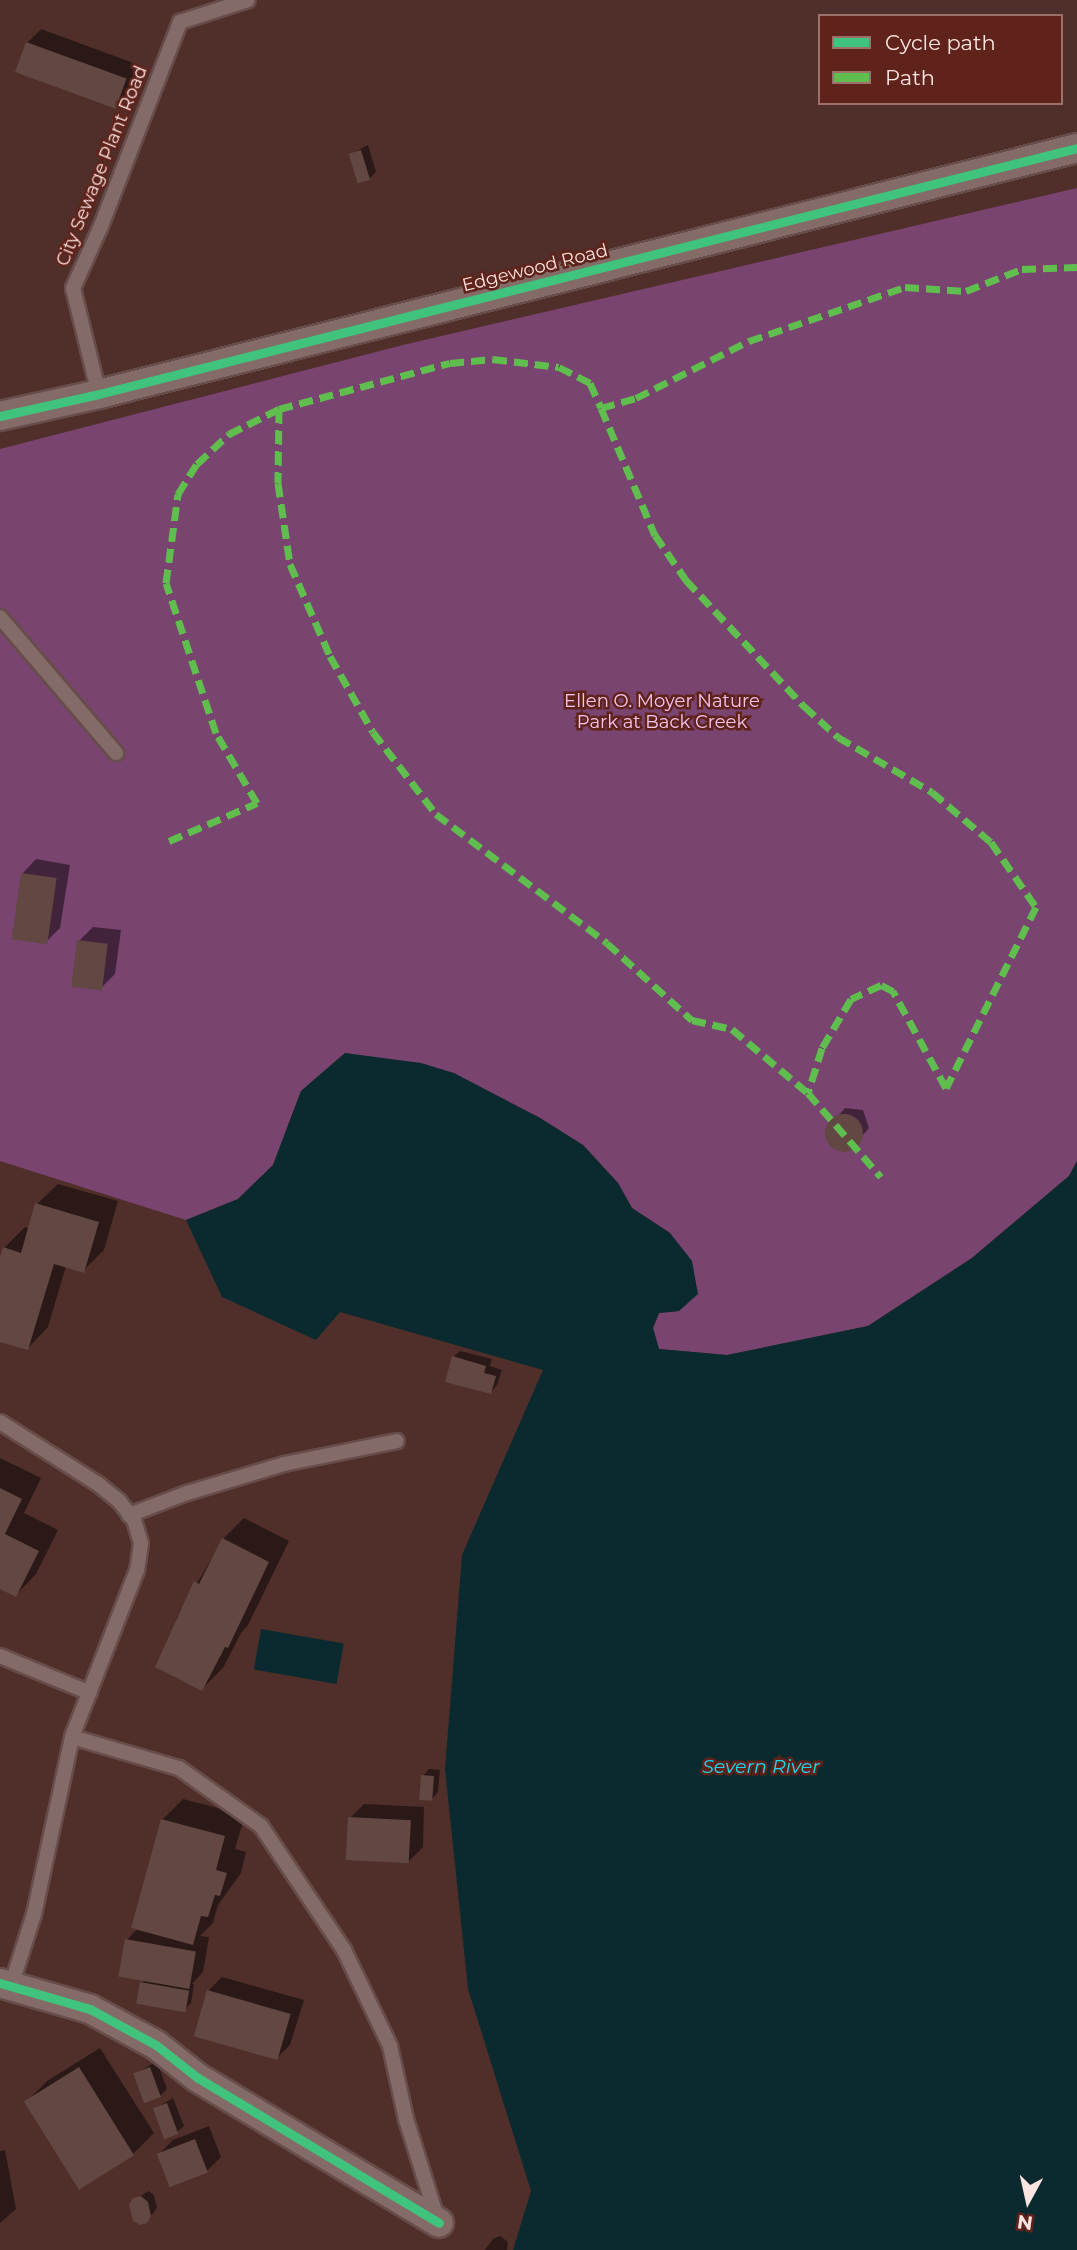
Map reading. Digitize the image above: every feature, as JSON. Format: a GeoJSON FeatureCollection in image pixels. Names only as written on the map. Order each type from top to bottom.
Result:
{"type":"FeatureCollection","features":[{"type":"Feature","properties":{"kind":"street","name":"Edgewood Road"},"geometry":{"type":"LineString","coordinates":[[0,416],[99,394],[1077,148]]}},
{"type":"Feature","properties":{"kind":"street"},"geometry":{"type":"LineString","coordinates":[[6,1984],[90,2009],[156,2045],[198,2078],[439,2224]]}},
{"type":"Feature","properties":{"kind":"lane","name":"City Sewage Plant Road"},"geometry":{"type":"LineString","coordinates":[[99,394],[73,288],[101,226],[180,22],[248,0]]}},
{"type":"Feature","properties":{"kind":"lane"},"geometry":{"type":"LineString","coordinates":[[0,617],[116,753]]}},
{"type":"Feature","properties":{"kind":"lane"},"geometry":{"type":"LineString","coordinates":[[0,1422],[98,1483],[119,1501],[129,1514],[141,1543],[137,1570],[72,1737],[34,1914],[6,1984]]}},
{"type":"Feature","properties":{"kind":"lane"},"geometry":{"type":"LineString","coordinates":[[129,1514],[187,1493],[284,1464],[397,1441]]}},
{"type":"Feature","properties":{"kind":"lane"},"geometry":{"type":"LineString","coordinates":[[0,1656],[90,1693]]}},
{"type":"Feature","properties":{"kind":"lane"},"geometry":{"type":"LineString","coordinates":[[72,1737],[179,1768],[261,1826],[344,1950],[390,2046],[405,2119],[439,2224]]}},
{"type":"Feature","properties":{"kind":"green space","name":"Ellen O. Moyer Nature Park at Back Creek"},"geometry":{"type":"Polygon","coordinates":[[[1077,188],[1077,1161],[1069,1176],[972,1258],[868,1326],[727,1355],[659,1349],[653,1328],[659,1313],[679,1311],[670,1233],[632,1208],[618,1183],[583,1145],[540,1118],[454,1074],[345,1053],[301,1091],[273,1165],[238,1199],[186,1220],[0,1161],[0,449],[403,345],[1077,188]]]}},
{"type":"Feature","properties":{"kind":"water","name":"Severn River"},"geometry":{"type":"Polygon","coordinates":[[[345,1053],[421,1063],[454,1073],[540,1118],[583,1145],[618,1183],[632,1208],[670,1233],[692,1261],[698,1294],[679,1311],[659,1313],[653,1328],[659,1349],[727,1355],[868,1326],[972,1258],[1069,1176],[1077,1161],[1077,2250],[513,2250],[531,2191],[468,1989],[445,1769],[462,1555],[543,1370],[340,1312],[316,1340],[222,1297],[186,1220],[238,1199],[273,1165],[301,1091],[345,1053]]]}},
{"type":"Feature","properties":{"kind":"water"},"geometry":{"type":"Polygon","coordinates":[[[261,1629],[344,1644],[337,1684],[254,1669],[261,1629]]]}},
{"type":"Feature","properties":{"kind":"building"},"geometry":{"type":"Polygon","coordinates":[[[26,42],[127,79],[116,109],[15,72],[26,42]]]}},
{"type":"Feature","properties":{"kind":"building"},"geometry":{"type":"Polygon","coordinates":[[[361,150],[370,180],[358,183],[349,154],[361,150]]]}},
{"type":"Feature","properties":{"kind":"building"},"geometry":{"type":"Polygon","coordinates":[[[21,873],[57,878],[47,944],[12,939],[21,873]]]}},
{"type":"Feature","properties":{"kind":"building"},"geometry":{"type":"Polygon","coordinates":[[[77,940],[108,944],[102,990],[71,987],[77,940]]]}},
{"type":"Feature","properties":{"kind":"building"},"geometry":{"type":"Polygon","coordinates":[[[844,1114],[857,1120],[863,1133],[857,1146],[844,1152],[831,1146],[825,1133],[831,1120],[844,1114]]]}},
{"type":"Feature","properties":{"kind":"building"},"geometry":{"type":"Polygon","coordinates":[[[35,1203],[99,1222],[84,1273],[54,1264],[28,1350],[0,1342],[0,1257],[3,1247],[21,1253],[35,1203]]]}},
{"type":"Feature","properties":{"kind":"building"},"geometry":{"type":"Polygon","coordinates":[[[452,1356],[486,1366],[484,1373],[496,1376],[491,1394],[445,1382],[452,1356]]]}},
{"type":"Feature","properties":{"kind":"building"},"geometry":{"type":"Polygon","coordinates":[[[0,1488],[22,1499],[5,1534],[39,1551],[16,1597],[0,1589],[0,1488]]]}},
{"type":"Feature","properties":{"kind":"building"},"geometry":{"type":"Polygon","coordinates":[[[222,1538],[269,1562],[228,1648],[225,1647],[202,1691],[155,1667],[194,1581],[199,1584],[222,1538]]]}},
{"type":"Feature","properties":{"kind":"building"},"geometry":{"type":"Polygon","coordinates":[[[421,1775],[434,1776],[432,1801],[419,1800],[421,1775]]]}},
{"type":"Feature","properties":{"kind":"building"},"geometry":{"type":"Polygon","coordinates":[[[348,1817],[411,1820],[409,1863],[346,1860],[348,1817]]]}},
{"type":"Feature","properties":{"kind":"building"},"geometry":{"type":"Polygon","coordinates":[[[161,1819],[225,1836],[216,1870],[227,1873],[220,1896],[215,1895],[208,1917],[201,1916],[193,1945],[131,1928],[161,1819]]]}},
{"type":"Feature","properties":{"kind":"building"},"geometry":{"type":"Polygon","coordinates":[[[125,1939],[196,1952],[189,1989],[118,1976],[125,1939]]]}},
{"type":"Feature","properties":{"kind":"building"},"geometry":{"type":"Polygon","coordinates":[[[140,1982],[189,1991],[185,2012],[136,2004],[140,1982]]]}},
{"type":"Feature","properties":{"kind":"building"},"geometry":{"type":"Polygon","coordinates":[[[207,1990],[291,2014],[277,2060],[194,2036],[207,1990]]]}},
{"type":"Feature","properties":{"kind":"building"},"geometry":{"type":"Polygon","coordinates":[[[79,2067],[134,2155],[79,2190],[24,2101],[79,2067]]]}},
{"type":"Feature","properties":{"kind":"building"},"geometry":{"type":"Polygon","coordinates":[[[150,2067],[161,2097],[144,2103],[133,2073],[150,2067]]]}},
{"type":"Feature","properties":{"kind":"building"},"geometry":{"type":"Polygon","coordinates":[[[167,2103],[178,2134],[164,2139],[153,2108],[167,2103]]]}},
{"type":"Feature","properties":{"kind":"building"},"geometry":{"type":"Polygon","coordinates":[[[195,2139],[208,2173],[170,2187],[157,2154],[195,2139]]]}},
{"type":"Feature","properties":{"kind":"building"},"geometry":{"type":"Polygon","coordinates":[[[141,2196],[148,2202],[151,2216],[147,2223],[140,2225],[133,2221],[129,2205],[133,2198],[141,2196]]]}},
{"type":"Feature","properties":{"kind":"marked path"},"geometry":{"type":"LineString","coordinates":[[169,841],[257,803],[216,733],[166,583],[178,494],[197,464],[229,434],[279,409],[450,363],[493,359],[559,367],[590,383],[601,408],[636,398],[749,341],[905,287],[966,291],[1022,269],[1077,267]]}},
{"type":"Feature","properties":{"kind":"marked path"},"geometry":{"type":"LineString","coordinates":[[601,408],[655,535],[686,580],[804,706],[838,737],[932,792],[991,842],[1036,907],[946,1088],[893,991],[881,985],[851,999],[822,1048],[808,1093],[881,1177]]}},
{"type":"Feature","properties":{"kind":"marked path"},"geometry":{"type":"LineString","coordinates":[[279,409],[278,483],[290,564],[330,656],[373,732],[436,814],[607,943],[692,1020],[732,1029],[808,1093]]}},
{"type":"Feature","properties":{"kind":"cycle path"},"geometry":{"type":"LineString","coordinates":[[0,416],[99,394],[1077,148]]}},
{"type":"Feature","properties":{"kind":"cycle path"},"geometry":{"type":"LineString","coordinates":[[0,1983],[90,2009],[156,2045],[198,2078],[439,2223]]}}]}
